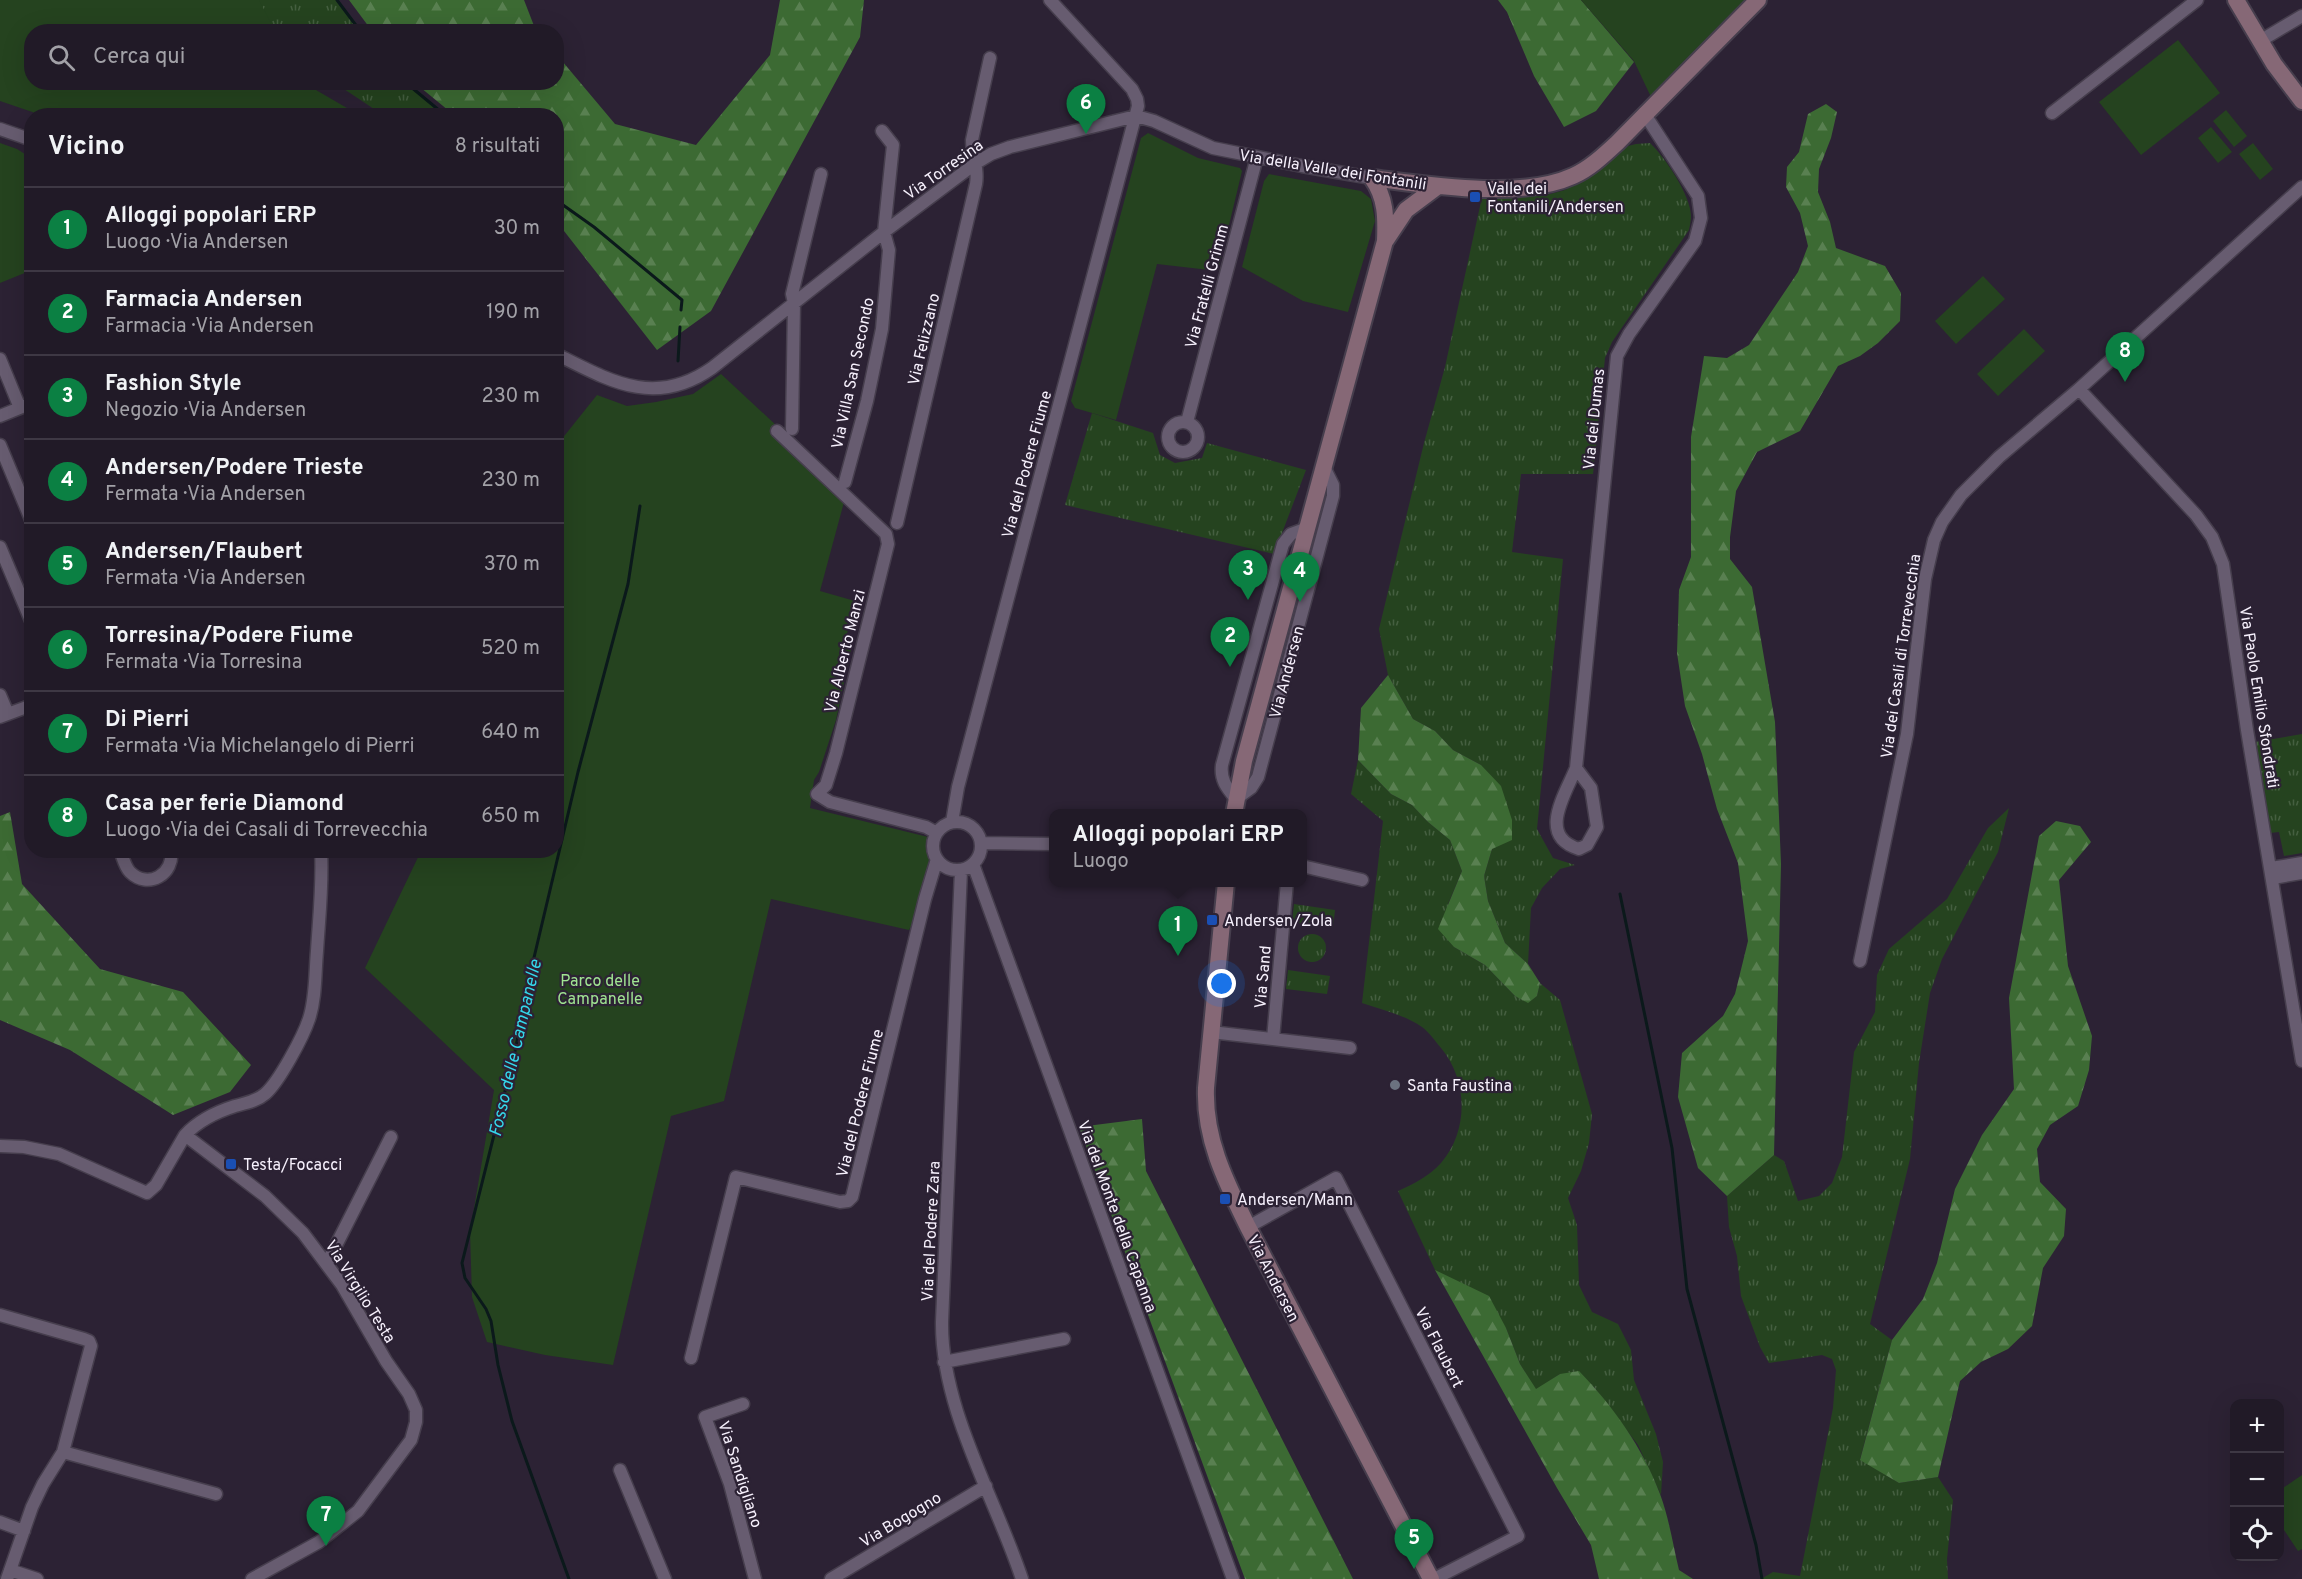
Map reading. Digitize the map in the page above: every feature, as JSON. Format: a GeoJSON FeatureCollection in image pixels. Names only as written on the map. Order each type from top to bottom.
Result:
{"type":"FeatureCollection","features":[{"type":"Feature","properties":{"kind":"street"},"geometry":{"type":"LineString","coordinates":[[1050,0],[1132,89],[1137,101],[1136,116]]}},
{"type":"Feature","properties":{"kind":"street","name":"Via della Valle dei Fontanili"},"geometry":{"type":"LineString","coordinates":[[1136,116],[1155,121],[1206,145],[1257,157],[1372,178],[1438,186],[1520,187],[1549,184],[1580,173],[1603,156],[1758,0]]}},
{"type":"Feature","properties":{"kind":"street"},"geometry":{"type":"LineString","coordinates":[[2052,113],[2197,0]]}},
{"type":"Feature","properties":{"kind":"street"},"geometry":{"type":"LineString","coordinates":[[2236,0],[2260,41],[2302,101]]}},
{"type":"Feature","properties":{"kind":"street"},"geometry":{"type":"LineString","coordinates":[[2260,41],[2302,16]]}},
{"type":"Feature","properties":{"kind":"street","name":"Via Felizzano"},"geometry":{"type":"LineString","coordinates":[[897,523],[976,184],[978,172],[972,140],[990,58]]}},
{"type":"Feature","properties":{"kind":"street","name":"Via dei Dumas"},"geometry":{"type":"LineString","coordinates":[[1576,768],[1591,788],[1597,827],[1587,845],[1579,849],[1566,845],[1557,833],[1555,824],[1576,768],[1617,356],[1629,334],[1695,241],[1701,218],[1698,196],[1644,114]]}},
{"type":"Feature","properties":{"kind":"street","name":"Via Torresina"},"geometry":{"type":"LineString","coordinates":[[564,358],[627,386],[648,389],[673,386],[701,376],[976,163],[1002,149],[1136,116]]}},
{"type":"Feature","properties":{"kind":"street","name":"Via del Podere Fiume"},"geometry":{"type":"LineString","coordinates":[[952,822],[964,765],[1136,116]]}},
{"type":"Feature","properties":{"kind":"street"},"geometry":{"type":"LineString","coordinates":[[0,129],[24,138]]}},
{"type":"Feature","properties":{"kind":"street","name":"Via Villa San Secondo"},"geometry":{"type":"LineString","coordinates":[[845,482],[867,401],[882,329],[889,250],[884,232],[893,145],[882,131]]}},
{"type":"Feature","properties":{"kind":"street","name":"Via Fratelli Grimm"},"geometry":{"type":"LineString","coordinates":[[1187,422],[1257,157]]}},
{"type":"Feature","properties":{"kind":"street"},"geometry":{"type":"LineString","coordinates":[[792,429],[794,303],[792,294],[821,174]]}},
{"type":"Feature","properties":{"kind":"street","name":"Via Andersen"},"geometry":{"type":"LineString","coordinates":[[1235,806],[1385,241],[1384,205],[1380,191],[1372,178]]}},
{"type":"Feature","properties":{"kind":"street","name":"Via Andersen"},"geometry":{"type":"LineString","coordinates":[[1385,241],[1406,210],[1438,186]]}},
{"type":"Feature","properties":{"kind":"street","name":"Via dei Casali di Torrevecchia"},"geometry":{"type":"LineString","coordinates":[[1860,961],[1907,734],[1925,579],[1937,533],[1949,512],[1969,486],[2302,187]]}},
{"type":"Feature","properties":{"kind":"street"},"geometry":{"type":"LineString","coordinates":[[0,359],[24,401]]}},
{"type":"Feature","properties":{"kind":"street","name":"Via Paolo Emilio Sfondrati"},"geometry":{"type":"LineString","coordinates":[[2079,389],[2196,515],[2212,537],[2223,564],[2272,873],[2298,1010],[2302,1061]]}},
{"type":"Feature","properties":{"kind":"street"},"geometry":{"type":"LineString","coordinates":[[0,416],[24,406]]}},
{"type":"Feature","properties":{"kind":"street","name":"Via Alberto Manzi"},"geometry":{"type":"LineString","coordinates":[[777,431],[886,534],[888,544],[836,753],[826,785],[817,794],[830,802],[926,826],[937,833]]}},
{"type":"Feature","properties":{"kind":"street"},"geometry":{"type":"LineString","coordinates":[[0,445],[24,503]]}},
{"type":"Feature","properties":{"kind":"street","name":"Via Andersen"},"geometry":{"type":"LineString","coordinates":[[1235,806],[1258,777],[1300,622],[1333,496],[1333,485],[1324,467]]}},
{"type":"Feature","properties":{"kind":"street"},"geometry":{"type":"LineString","coordinates":[[0,547],[24,604]]}},
{"type":"Feature","properties":{"kind":"street"},"geometry":{"type":"LineString","coordinates":[[0,695],[4,715],[24,708]]}},
{"type":"Feature","properties":{"kind":"street"},"geometry":{"type":"LineString","coordinates":[[952,822],[961,822],[971,826],[978,834],[981,843],[980,855],[967,867],[945,867],[937,859],[933,845],[937,833],[952,822]]}},
{"type":"Feature","properties":{"kind":"street"},"geometry":{"type":"LineString","coordinates":[[981,843],[1049,844]]}},
{"type":"Feature","properties":{"kind":"street"},"geometry":{"type":"LineString","coordinates":[[124,858],[130,872],[147,881],[157,879],[166,872],[171,858]]}},
{"type":"Feature","properties":{"kind":"street"},"geometry":{"type":"LineString","coordinates":[[0,1146],[17,1146],[59,1154],[147,1193],[156,1185],[185,1135],[197,1123],[211,1115],[256,1100],[266,1093],[275,1083],[309,1018],[314,992],[322,879],[321,858]]}},
{"type":"Feature","properties":{"kind":"street","name":"Via del Podere Fiume"},"geometry":{"type":"LineString","coordinates":[[691,1358],[736,1177],[840,1202],[848,1202],[853,1195],[925,899],[937,859]]}},
{"type":"Feature","properties":{"kind":"street"},"geometry":{"type":"LineString","coordinates":[[2272,873],[2302,863]]}},
{"type":"Feature","properties":{"kind":"street","name":"Via del Podere Zara"},"geometry":{"type":"LineString","coordinates":[[967,867],[942,1322],[944,1362],[952,1397],[1022,1579]]}},
{"type":"Feature","properties":{"kind":"street","name":"Via del Monte della Capanna"},"geometry":{"type":"LineString","coordinates":[[967,867],[1233,1579]]}},
{"type":"Feature","properties":{"kind":"street"},"geometry":{"type":"LineString","coordinates":[[1307,867],[1362,880]]}},
{"type":"Feature","properties":{"kind":"street"},"geometry":{"type":"LineString","coordinates":[[2272,873],[2302,873]]}},
{"type":"Feature","properties":{"kind":"street","name":"Via Andersen"},"geometry":{"type":"LineString","coordinates":[[1226,887],[1206,1097],[1208,1127],[1222,1173],[1248,1227],[1433,1579]]}},
{"type":"Feature","properties":{"kind":"street","name":"Via Sand"},"geometry":{"type":"LineString","coordinates":[[1273,1040],[1287,887]]}},
{"type":"Feature","properties":{"kind":"street"},"geometry":{"type":"LineString","coordinates":[[1211,1032],[1350,1048]]}},
{"type":"Feature","properties":{"kind":"street","name":"Via Virgilio Testa"},"geometry":{"type":"LineString","coordinates":[[185,1135],[265,1196],[303,1233],[327,1263],[386,1361],[409,1394],[417,1416],[411,1440],[357,1512],[319,1542],[252,1579]]}},
{"type":"Feature","properties":{"kind":"street"},"geometry":{"type":"LineString","coordinates":[[327,1263],[391,1137]]}},
{"type":"Feature","properties":{"kind":"street","name":"Via Flaubert"},"geometry":{"type":"LineString","coordinates":[[1248,1227],[1336,1178],[1518,1536],[1433,1579]]}},
{"type":"Feature","properties":{"kind":"street"},"geometry":{"type":"LineString","coordinates":[[0,1316],[84,1338],[90,1343],[63,1452],[38,1493],[9,1575],[37,1579]]}},
{"type":"Feature","properties":{"kind":"street"},"geometry":{"type":"LineString","coordinates":[[944,1362],[1064,1339]]}},
{"type":"Feature","properties":{"kind":"street","name":"Via Sandigliano"},"geometry":{"type":"LineString","coordinates":[[743,1404],[705,1417],[730,1484],[756,1579]]}},
{"type":"Feature","properties":{"kind":"street"},"geometry":{"type":"LineString","coordinates":[[63,1452],[216,1494]]}},
{"type":"Feature","properties":{"kind":"street"},"geometry":{"type":"LineString","coordinates":[[620,1470],[665,1579]]}},
{"type":"Feature","properties":{"kind":"street","name":"Via Bogogno"},"geometry":{"type":"LineString","coordinates":[[831,1579],[986,1486]]}},
{"type":"Feature","properties":{"kind":"street"},"geometry":{"type":"LineString","coordinates":[[0,1522],[24,1531]]}},
{"type":"Feature","properties":{"kind":"green space"},"geometry":{"type":"Polygon","coordinates":[[[0,0],[259,0],[271,24],[24,24],[24,90],[316,90],[347,108],[24,109],[0,101],[0,0]]]}},
{"type":"Feature","properties":{"kind":"green space"},"geometry":{"type":"Polygon","coordinates":[[[195,0],[337,0],[356,24],[170,24],[195,0]]]}},
{"type":"Feature","properties":{"kind":"green space"},"geometry":{"type":"Polygon","coordinates":[[[349,0],[524,0],[533,24],[367,24],[349,0]]]}},
{"type":"Feature","properties":{"kind":"green space"},"geometry":{"type":"Polygon","coordinates":[[[780,0],[864,0],[860,37],[711,311],[657,350],[564,231],[564,108],[445,108],[424,90],[564,90],[564,63],[615,124],[696,145],[770,55],[780,0]]]}},
{"type":"Feature","properties":{"kind":"green space"},"geometry":{"type":"Polygon","coordinates":[[[1498,0],[1581,0],[1634,62],[1596,111],[1564,127],[1534,76],[1507,12],[1498,0]]]}},
{"type":"Feature","properties":{"kind":"green space"},"geometry":{"type":"Polygon","coordinates":[[[1581,0],[1748,0],[1651,97],[1634,61],[1581,0]]]}},
{"type":"Feature","properties":{"kind":"green space"},"geometry":{"type":"Polygon","coordinates":[[[2178,40],[2220,93],[2141,155],[2099,102],[2178,40]]]}},
{"type":"Feature","properties":{"kind":"green space"},"geometry":{"type":"Polygon","coordinates":[[[346,90],[414,90],[435,107],[433,108],[372,108],[346,90]]]}},
{"type":"Feature","properties":{"kind":"green space"},"geometry":{"type":"Polygon","coordinates":[[[1826,104],[1837,112],[1831,138],[1819,169],[1818,192],[1830,222],[1836,248],[1885,266],[1901,293],[1900,321],[1878,343],[1860,356],[1838,366],[1800,431],[1757,452],[1736,491],[1730,537],[1730,559],[1752,587],[1775,722],[1781,864],[1774,1155],[1727,1196],[1698,1168],[1678,1097],[1682,1053],[1723,1016],[1735,994],[1748,941],[1738,863],[1717,809],[1702,754],[1685,706],[1677,653],[1679,590],[1691,557],[1691,437],[1704,356],[1727,358],[1749,345],[1798,272],[1808,246],[1800,213],[1786,187],[1787,167],[1799,152],[1808,114],[1826,104]]]}},
{"type":"Feature","properties":{"kind":"green space"},"geometry":{"type":"Polygon","coordinates":[[[2226,110],[2247,136],[2234,147],[2213,121],[2226,110]]]}},
{"type":"Feature","properties":{"kind":"green space"},"geometry":{"type":"Polygon","coordinates":[[[2211,127],[2232,152],[2218,163],[2198,138],[2211,127]]]}},
{"type":"Feature","properties":{"kind":"green space"},"geometry":{"type":"Polygon","coordinates":[[[1148,133],[1198,158],[1240,168],[1242,171],[1218,271],[1157,264],[1116,420],[1075,408],[1071,401],[1141,138],[1148,133]]]}},
{"type":"Feature","properties":{"kind":"green space"},"geometry":{"type":"Polygon","coordinates":[[[0,143],[24,154],[24,273],[0,283],[0,143]]]}},
{"type":"Feature","properties":{"kind":"green space"},"geometry":{"type":"Polygon","coordinates":[[[1650,143],[1670,167],[1687,198],[1691,216],[1689,230],[1612,342],[1605,358],[1593,474],[1521,474],[1512,552],[1563,559],[1537,829],[1553,858],[1575,865],[1560,869],[1542,888],[1531,908],[1528,964],[1505,943],[1488,901],[1484,876],[1492,849],[1481,765],[1453,750],[1435,731],[1413,719],[1388,675],[1379,629],[1445,367],[1482,197],[1543,196],[1565,190],[1600,170],[1628,146],[1650,143]]]}},
{"type":"Feature","properties":{"kind":"green space"},"geometry":{"type":"Polygon","coordinates":[[[2253,143],[2273,169],[2260,180],[2239,154],[2253,143]]]}},
{"type":"Feature","properties":{"kind":"green space"},"geometry":{"type":"Polygon","coordinates":[[[1269,174],[1361,191],[1371,199],[1375,221],[1348,312],[1303,301],[1242,267],[1264,181],[1269,174]]]}},
{"type":"Feature","properties":{"kind":"green space"},"geometry":{"type":"Polygon","coordinates":[[[1983,276],[2005,299],[1956,344],[1935,321],[1983,276]]]}},
{"type":"Feature","properties":{"kind":"green space"},"geometry":{"type":"Polygon","coordinates":[[[2024,329],[2045,351],[1998,396],[1977,374],[2024,329]]]}},
{"type":"Feature","properties":{"kind":"green space","name":"Parco delle Campanelle"},"geometry":{"type":"Polygon","coordinates":[[[721,374],[778,427],[844,502],[820,591],[855,601],[848,627],[846,627],[848,630],[844,645],[851,649],[836,720],[819,772],[814,780],[810,808],[928,837],[930,857],[915,919],[909,930],[771,899],[724,1101],[671,1116],[613,1365],[545,1355],[487,1342],[472,1297],[470,1232],[494,1090],[365,968],[418,858],[564,858],[564,436],[597,395],[627,406],[693,394],[721,374]]]}},
{"type":"Feature","properties":{"kind":"green space"},"geometry":{"type":"Polygon","coordinates":[[[1092,413],[1153,433],[1160,455],[1175,463],[1202,458],[1207,443],[1306,470],[1274,554],[1065,505],[1092,413]]]}},
{"type":"Feature","properties":{"kind":"green space"},"geometry":{"type":"Polygon","coordinates":[[[1388,675],[1413,719],[1435,731],[1453,750],[1481,765],[1501,786],[1512,820],[1512,840],[1492,849],[1484,876],[1488,901],[1505,943],[1528,964],[1540,983],[1537,996],[1528,1003],[1515,996],[1485,965],[1454,947],[1438,929],[1462,871],[1450,840],[1412,805],[1391,794],[1358,760],[1361,708],[1388,675]]]}},
{"type":"Feature","properties":{"kind":"green space"},"geometry":{"type":"Polygon","coordinates":[[[2302,734],[2302,853],[2284,856],[2279,832],[2270,833],[2255,742],[2302,734]]]}},
{"type":"Feature","properties":{"kind":"green space"},"geometry":{"type":"Polygon","coordinates":[[[1358,760],[1391,794],[1412,805],[1450,840],[1462,871],[1448,904],[1454,947],[1485,965],[1515,996],[1528,1002],[1537,996],[1540,983],[1560,1000],[1592,1114],[1589,1143],[1581,1171],[1568,1198],[1577,1225],[1579,1285],[1592,1312],[1618,1324],[1631,1350],[1634,1380],[1656,1434],[1663,1462],[1661,1495],[1638,1445],[1594,1387],[1560,1374],[1536,1390],[1520,1364],[1506,1328],[1456,1282],[1435,1270],[1398,1191],[1431,1172],[1441,1163],[1457,1136],[1462,1106],[1456,1075],[1450,1061],[1430,1034],[1401,1016],[1362,1003],[1383,821],[1351,794],[1358,760]]]}},
{"type":"Feature","properties":{"kind":"green space"},"geometry":{"type":"Polygon","coordinates":[[[2009,808],[1998,852],[1942,959],[1930,993],[1919,1063],[1910,1159],[1870,1324],[1892,1340],[1860,1459],[1899,1483],[1938,1477],[1953,1500],[1947,1559],[1948,1579],[1761,1579],[1773,1572],[1800,1576],[1833,1408],[1836,1370],[1832,1359],[1822,1355],[1769,1363],[1760,1347],[1741,1296],[1737,1256],[1729,1227],[1727,1196],[1774,1155],[1784,1161],[1798,1201],[1819,1196],[1832,1183],[1842,1157],[1854,1052],[1875,1012],[1877,975],[1889,949],[1947,899],[1988,828],[2009,808]]]}},
{"type":"Feature","properties":{"kind":"green space"},"geometry":{"type":"Polygon","coordinates":[[[10,812],[22,884],[100,969],[183,992],[251,1065],[230,1092],[173,1115],[70,1050],[0,1020],[0,816],[10,812]]]}},
{"type":"Feature","properties":{"kind":"green space"},"geometry":{"type":"Polygon","coordinates":[[[2056,821],[2080,826],[2091,842],[2059,880],[2068,966],[2092,1036],[2089,1070],[2078,1106],[2050,1125],[2037,1149],[2040,1182],[2066,1209],[2064,1236],[2043,1268],[2032,1326],[2008,1349],[1981,1362],[1960,1381],[1938,1477],[1899,1483],[1860,1460],[1892,1340],[1923,1299],[1937,1263],[1955,1189],[1982,1135],[2014,1089],[2009,998],[2039,836],[2056,821]]]}},
{"type":"Feature","properties":{"kind":"green space"},"geometry":{"type":"Polygon","coordinates":[[[1294,904],[1335,910],[1333,928],[1292,922],[1294,904]]]}},
{"type":"Feature","properties":{"kind":"green space"},"geometry":{"type":"Polygon","coordinates":[[[1312,934],[1322,938],[1326,948],[1322,958],[1312,962],[1302,958],[1298,948],[1302,938],[1312,934]]]}},
{"type":"Feature","properties":{"kind":"green space"},"geometry":{"type":"Polygon","coordinates":[[[1288,970],[1330,976],[1327,994],[1286,989],[1288,970]]]}},
{"type":"Feature","properties":{"kind":"green space"},"geometry":{"type":"Polygon","coordinates":[[[1142,1119],[1146,1171],[1353,1579],[1245,1579],[1079,1127],[1142,1119]]]}},
{"type":"Feature","properties":{"kind":"green space"},"geometry":{"type":"Polygon","coordinates":[[[1435,1270],[1489,1296],[1506,1328],[1520,1364],[1536,1389],[1560,1374],[1579,1371],[1604,1399],[1626,1428],[1645,1460],[1663,1503],[1679,1570],[1693,1579],[1599,1579],[1591,1545],[1435,1270]]]}},
{"type":"Feature","properties":{"kind":"green space"},"geometry":{"type":"Polygon","coordinates":[[[2302,1475],[2302,1549],[2298,1551],[2284,1530],[2284,1487],[2302,1475]]]}},
{"type":"Feature","properties":{"kind":"waterway","name":"Fosso delle Campanelle"},"geometry":{"type":"LineString","coordinates":[[337,0],[355,24]]}},
{"type":"Feature","properties":{"kind":"waterway","name":"Fosso delle Campanelle"},"geometry":{"type":"LineString","coordinates":[[415,90],[436,108]]}},
{"type":"Feature","properties":{"kind":"waterway","name":"Fosso delle Campanelle"},"geometry":{"type":"LineString","coordinates":[[564,206],[594,227],[682,300],[681,310]]}},
{"type":"Feature","properties":{"kind":"waterway","name":"Fosso delle Campanelle"},"geometry":{"type":"LineString","coordinates":[[678,361],[680,327]]}},
{"type":"Feature","properties":{"kind":"waterway","name":"Fosso delle Campanelle"},"geometry":{"type":"LineString","coordinates":[[564,831],[628,584],[640,506]]}},
{"type":"Feature","properties":{"kind":"waterway","name":"Fosso delle Campanelle"},"geometry":{"type":"LineString","coordinates":[[558,858],[515,1051],[462,1263],[465,1278],[486,1309],[491,1321],[498,1365],[512,1421],[569,1579]]}},
{"type":"Feature","properties":{"kind":"waterway"},"geometry":{"type":"LineString","coordinates":[[1620,894],[1672,1148],[1687,1289],[1756,1545],[1762,1579]]}},
{"type":"Feature","properties":{"kind":"place","name":"Torresina/Podere Fiume"},"geometry":{"type":"Point","coordinates":[1086,134]}},
{"type":"Feature","properties":{"kind":"place","name":"Valle dei Fontanili/Andersen"},"geometry":{"type":"Point","coordinates":[1475,197]}},
{"type":"Feature","properties":{"kind":"place","name":"Casa per ferie Diamond"},"geometry":{"type":"Point","coordinates":[2125,382]}},
{"type":"Feature","properties":{"kind":"place","name":"Fashion Style"},"geometry":{"type":"Point","coordinates":[1248,600]}},
{"type":"Feature","properties":{"kind":"place","name":"Andersen/Podere Trieste"},"geometry":{"type":"Point","coordinates":[1300,602]}},
{"type":"Feature","properties":{"kind":"place","name":"Farmacia Andersen"},"geometry":{"type":"Point","coordinates":[1230,667]}},
{"type":"Feature","properties":{"kind":"place","name":"Andersen/Zola"},"geometry":{"type":"Point","coordinates":[1212,920]}},
{"type":"Feature","properties":{"kind":"place","name":"Alloggi popolari ERP"},"geometry":{"type":"Point","coordinates":[1178,956]}},
{"type":"Feature","properties":{"kind":"place","name":"Santa Faustina"},"geometry":{"type":"Point","coordinates":[1395,1085]}},
{"type":"Feature","properties":{"kind":"place","name":"Testa/Focacci"},"geometry":{"type":"Point","coordinates":[231,1164]}},
{"type":"Feature","properties":{"kind":"place","name":"Andersen/Mann"},"geometry":{"type":"Point","coordinates":[1225,1199]}},
{"type":"Feature","properties":{"kind":"place","name":"Di Pierri"},"geometry":{"type":"Point","coordinates":[326,1546]}},
{"type":"Feature","properties":{"kind":"place","name":"Andersen/Flaubert"},"geometry":{"type":"Point","coordinates":[1414,1569]}}]}
